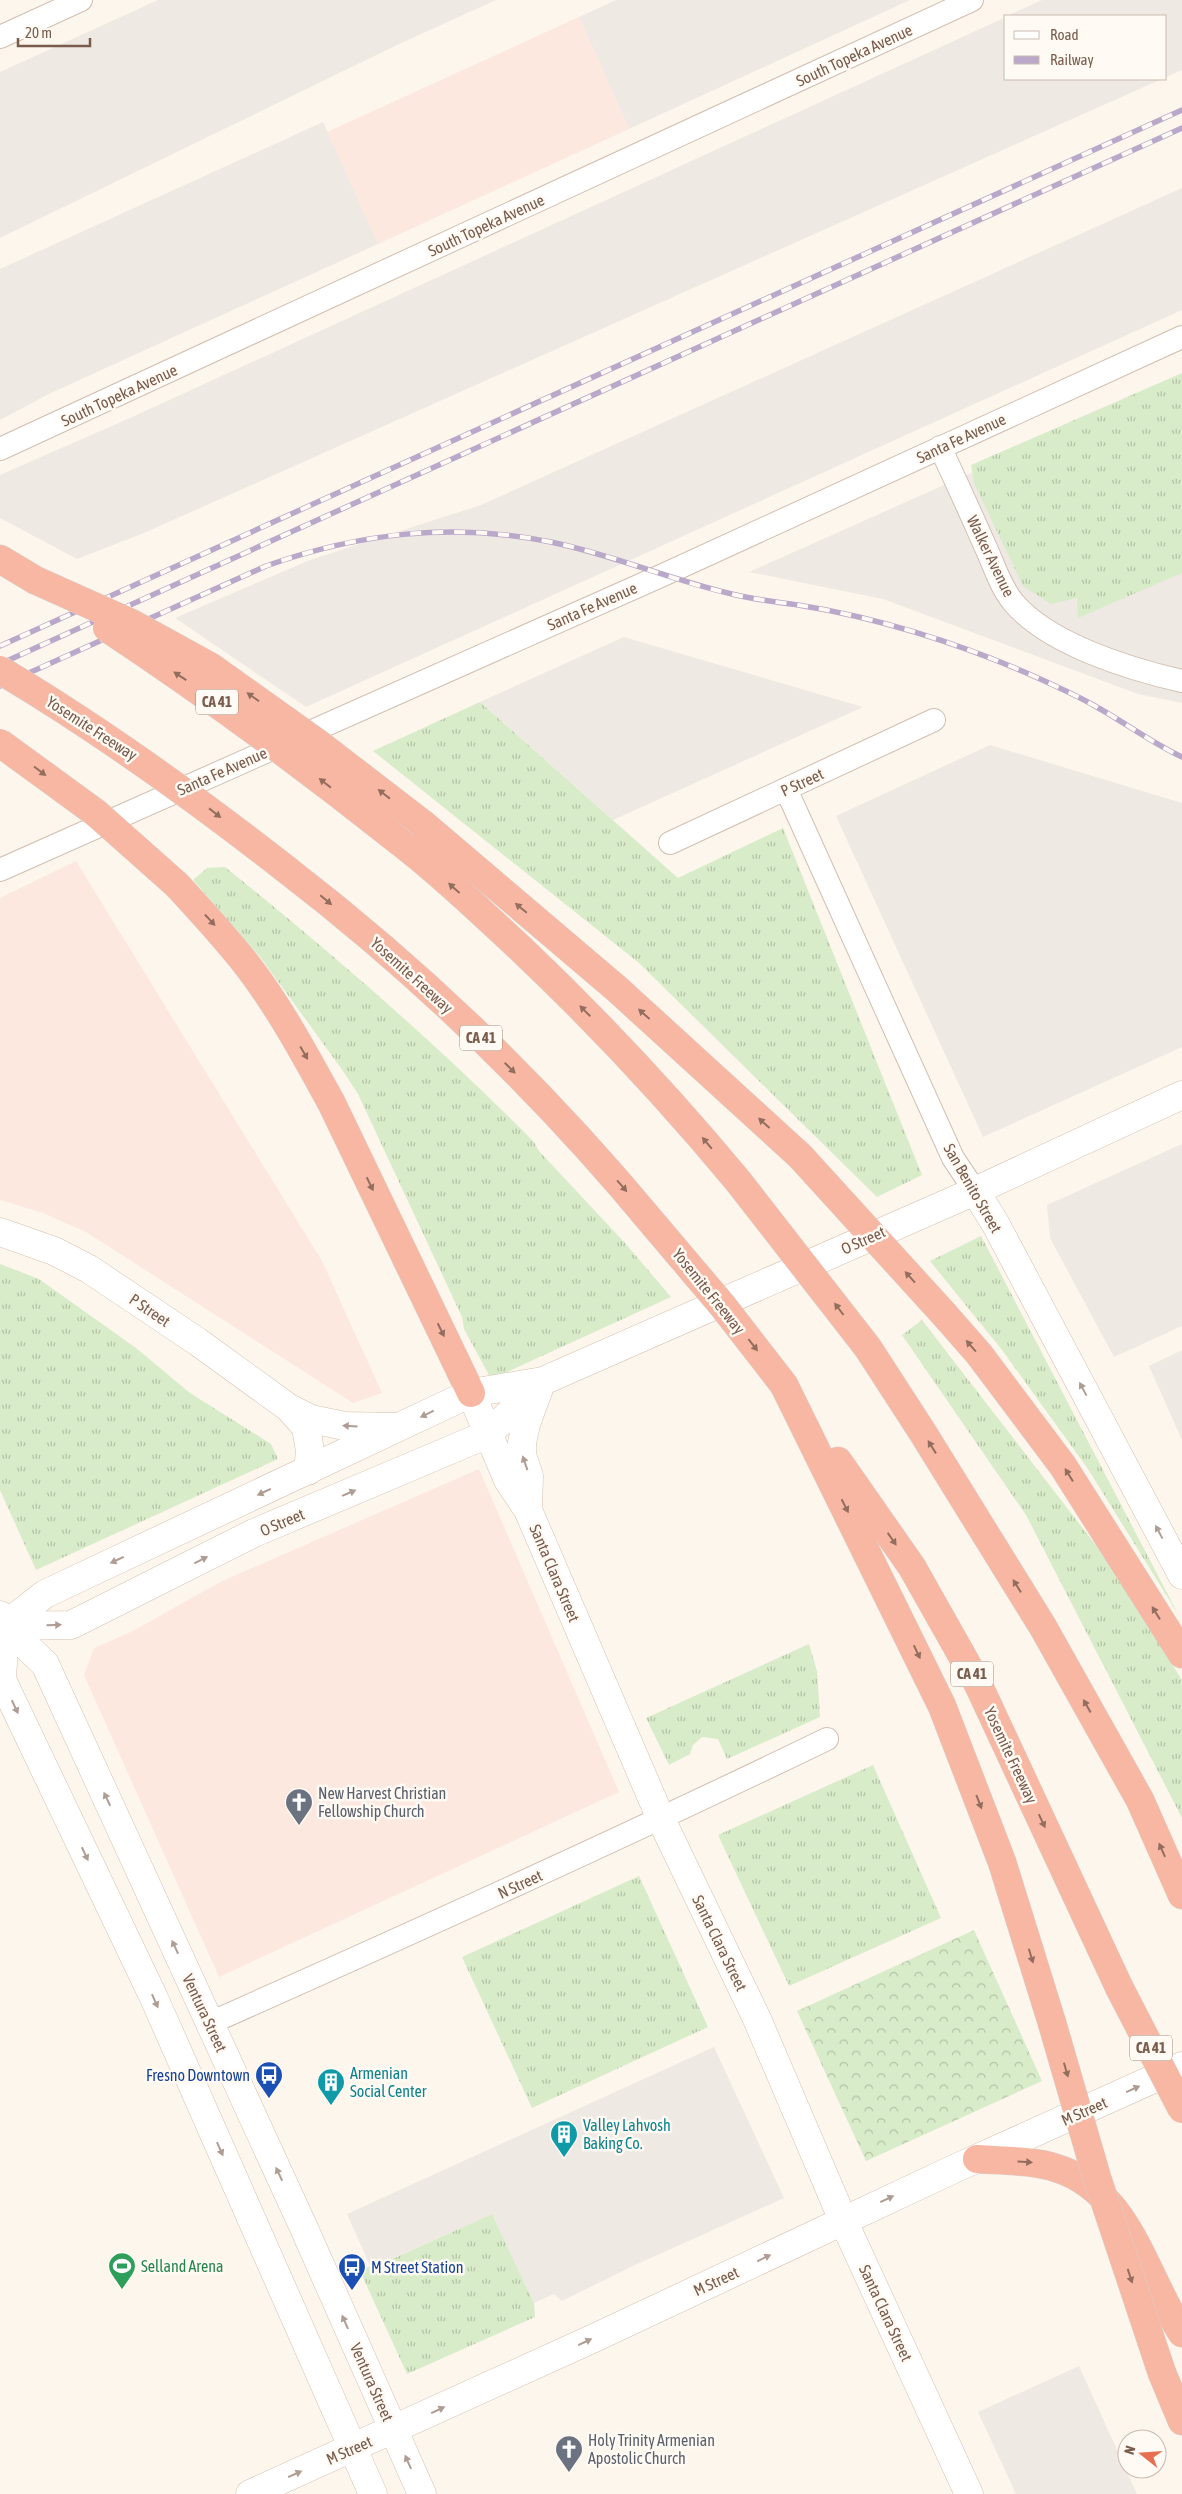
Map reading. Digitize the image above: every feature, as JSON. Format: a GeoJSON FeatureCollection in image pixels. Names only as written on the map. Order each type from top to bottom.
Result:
{"type":"FeatureCollection","features":[{"type":"Feature","properties":{"kind":"highway","name":"CA 41"},"geometry":{"type":"LineString","coordinates":[[0,559],[35,580],[193,685],[294,759],[391,835],[471,903],[589,1015],[695,1129],[738,1181],[868,1348],[923,1433],[1042,1627],[1140,1800],[1182,1895]]}},
{"type":"Feature","properties":{"kind":"highway"},"geometry":{"type":"LineString","coordinates":[[35,580],[131,623],[211,667],[319,744],[422,824],[617,989],[800,1156],[943,1313],[990,1368],[1063,1466],[1182,1654]]}},
{"type":"Feature","properties":{"kind":"highway","name":"Yosemite Freeway"},"geometry":{"type":"LineString","coordinates":[[0,670],[122,747],[192,796],[380,946],[474,1031],[572,1132],[656,1226],[722,1305],[784,1384],[912,1567],[978,1684],[1119,1987],[1182,2110]]}},
{"type":"Feature","properties":{"kind":"highway"},"geometry":{"type":"LineString","coordinates":[[0,743],[96,813],[177,885],[248,966],[307,1058],[331,1102],[471,1393]]}},
{"type":"Feature","properties":{"kind":"highway"},"geometry":{"type":"LineString","coordinates":[[784,1384],[942,1706],[1002,1862],[1052,2023],[1097,2178],[1162,2373],[1182,2421]]}},
{"type":"Feature","properties":{"kind":"highway"},"geometry":{"type":"LineString","coordinates":[[977,2159],[1032,2162],[1056,2168],[1086,2181],[1099,2192],[1134,2239],[1182,2333]]}},
{"type":"Feature","properties":{"kind":"street"},"geometry":{"type":"LineString","coordinates":[[0,36],[80,0]]}},
{"type":"Feature","properties":{"kind":"street","name":"South Topeka Avenue"},"geometry":{"type":"LineString","coordinates":[[0,449],[972,0]]}},
{"type":"Feature","properties":{"kind":"street","name":"Santa Fe Avenue"},"geometry":{"type":"LineString","coordinates":[[0,870],[654,579],[1182,337]]}},
{"type":"Feature","properties":{"kind":"street","name":"Walker Avenue"},"geometry":{"type":"LineString","coordinates":[[940,447],[1005,590],[1013,602],[1035,624],[1066,642],[1093,653],[1134,668],[1182,681]]}},
{"type":"Feature","properties":{"kind":"street","name":"P Street"},"geometry":{"type":"LineString","coordinates":[[670,843],[934,720]]}},
{"type":"Feature","properties":{"kind":"street","name":"San Benito Street"},"geometry":{"type":"LineString","coordinates":[[786,789],[952,1158],[995,1223],[1182,1575]]}},
{"type":"Feature","properties":{"kind":"street","name":"O Street"},"geometry":{"type":"LineString","coordinates":[[2,1624],[45,1594],[471,1393],[543,1380],[975,1191],[1182,1095]]}},
{"type":"Feature","properties":{"kind":"street","name":"P Street"},"geometry":{"type":"LineString","coordinates":[[0,1232],[54,1251],[89,1269],[198,1342],[290,1408],[311,1419],[344,1426],[399,1427]]}},
{"type":"Feature","properties":{"kind":"street"},"geometry":{"type":"LineString","coordinates":[[528,1510],[529,1476],[522,1455],[522,1443],[531,1407],[543,1380]]}},
{"type":"Feature","properties":{"kind":"street","name":"O Street"},"geometry":{"type":"LineString","coordinates":[[2,1624],[71,1625],[254,1533],[488,1434],[543,1380]]}},
{"type":"Feature","properties":{"kind":"street","name":"Santa Clara Street"},"geometry":{"type":"LineString","coordinates":[[471,1393],[508,1480],[528,1510],[662,1819],[757,2019],[843,2220],[969,2494]]}},
{"type":"Feature","properties":{"kind":"street","name":"P Street"},"geometry":{"type":"LineString","coordinates":[[290,1408],[306,1427],[310,1450],[308,1471]]}},
{"type":"Feature","properties":{"kind":"street"},"geometry":{"type":"LineString","coordinates":[[2,1624],[2,1680],[154,1998],[373,2494]]}},
{"type":"Feature","properties":{"kind":"street","name":"Ventura Street"},"geometry":{"type":"LineString","coordinates":[[2,1624],[45,1664],[210,2023],[422,2494]]}},
{"type":"Feature","properties":{"kind":"street","name":"N Street"},"geometry":{"type":"LineString","coordinates":[[210,2023],[414,1933],[662,1819],[827,1739]]}},
{"type":"Feature","properties":{"kind":"street","name":"M Street"},"geometry":{"type":"LineString","coordinates":[[250,2494],[394,2430],[843,2220],[1182,2066]]}},
{"type":"Feature","properties":{"kind":"shaded area"},"geometry":{"type":"Polygon","coordinates":[[[158,0],[496,0],[397,45],[0,238],[0,72],[158,0]]]}},
{"type":"Feature","properties":{"kind":"shaded area"},"geometry":{"type":"Polygon","coordinates":[[[616,0],[910,0],[629,129],[579,17],[616,0]]]}},
{"type":"Feature","properties":{"kind":"shaded area"},"geometry":{"type":"Polygon","coordinates":[[[1042,0],[1182,0],[1182,70],[1167,77],[1167,15],[1009,15],[1042,0]]]}},
{"type":"Feature","properties":{"kind":"shaded area"},"geometry":{"type":"Polygon","coordinates":[[[579,17],[629,129],[378,244],[327,132],[579,17]]]}},
{"type":"Feature","properties":{"kind":"shaded area"},"geometry":{"type":"Polygon","coordinates":[[[1004,18],[1004,80],[1160,80],[144,533],[77,559],[0,518],[0,475],[130,418],[1004,18]]]}},
{"type":"Feature","properties":{"kind":"shaded area"},"geometry":{"type":"Polygon","coordinates":[[[323,122],[378,244],[51,393],[0,420],[0,269],[323,122]]]}},
{"type":"Feature","properties":{"kind":"shaded area"},"geometry":{"type":"Polygon","coordinates":[[[1182,188],[1182,310],[306,707],[175,618],[310,560],[481,505],[1182,188]]]}},
{"type":"Feature","properties":{"kind":"shaded area"},"geometry":{"type":"Polygon","coordinates":[[[1182,379],[1182,703],[1138,694],[883,599],[749,572],[1182,379]]]}},
{"type":"Feature","properties":{"kind":"shaded area"},"geometry":{"type":"Polygon","coordinates":[[[624,637],[863,707],[613,820],[480,702],[624,637]]]}},
{"type":"Feature","properties":{"kind":"shaded area"},"geometry":{"type":"Polygon","coordinates":[[[990,745],[1182,803],[1182,1047],[983,1137],[836,816],[990,745]]]}},
{"type":"Feature","properties":{"kind":"shaded area"},"geometry":{"type":"Polygon","coordinates":[[[76,861],[322,1261],[382,1393],[353,1403],[86,1232],[43,1213],[0,1200],[0,898],[76,861]]]}},
{"type":"Feature","properties":{"kind":"shaded area"},"geometry":{"type":"Polygon","coordinates":[[[1182,1144],[1182,1326],[1114,1357],[1050,1238],[1047,1205],[1182,1144]]]}},
{"type":"Feature","properties":{"kind":"shaded area"},"geometry":{"type":"Polygon","coordinates":[[[1182,1350],[1182,1440],[1149,1366],[1182,1350]]]}},
{"type":"Feature","properties":{"kind":"shaded area"},"geometry":{"type":"Polygon","coordinates":[[[479,1469],[619,1792],[219,1977],[84,1675],[94,1648],[133,1631],[220,1582],[479,1469]]]}},
{"type":"Feature","properties":{"kind":"shaded area"},"geometry":{"type":"Polygon","coordinates":[[[714,2047],[784,2198],[633,2266],[562,2301],[554,2294],[534,2303],[492,2214],[371,2268],[347,2214],[714,2047]]]}},
{"type":"Feature","properties":{"kind":"shaded area"},"geometry":{"type":"Polygon","coordinates":[[[1079,2366],[1117,2450],[1117,2479],[1130,2479],[1137,2494],[1016,2494],[978,2412],[1079,2366]]]}},
{"type":"Feature","properties":{"kind":"green space"},"geometry":{"type":"Polygon","coordinates":[[[1182,373],[1182,573],[1078,618],[1077,598],[1051,604],[1023,586],[974,483],[971,465],[1182,373]]]}},
{"type":"Feature","properties":{"kind":"green space"},"geometry":{"type":"Polygon","coordinates":[[[480,702],[678,878],[783,828],[922,1175],[877,1197],[639,963],[373,751],[480,702]]]}},
{"type":"Feature","properties":{"kind":"green space"},"geometry":{"type":"Polygon","coordinates":[[[225,867],[384,1000],[460,1070],[534,1142],[539,1151],[625,1243],[671,1297],[496,1377],[490,1377],[464,1329],[462,1317],[358,1094],[261,958],[193,880],[207,868],[225,867]]]}},
{"type":"Feature","properties":{"kind":"green space"},"geometry":{"type":"Polygon","coordinates":[[[981,1236],[1178,1614],[1088,1469],[1002,1350],[930,1261],[981,1236]]]}},
{"type":"Feature","properties":{"kind":"green space"},"geometry":{"type":"Polygon","coordinates":[[[0,1264],[39,1279],[136,1348],[190,1393],[271,1444],[278,1459],[36,1570],[0,1490],[0,1264]]]}},
{"type":"Feature","properties":{"kind":"green space"},"geometry":{"type":"Polygon","coordinates":[[[922,1320],[1098,1548],[1182,1680],[1182,1818],[1026,1515],[902,1335],[922,1320]]]}},
{"type":"Feature","properties":{"kind":"green space"},"geometry":{"type":"Polygon","coordinates":[[[809,1644],[817,1671],[820,1717],[727,1759],[718,1739],[702,1737],[693,1745],[690,1754],[669,1765],[646,1718],[809,1644]]]}},
{"type":"Feature","properties":{"kind":"green space"},"geometry":{"type":"Polygon","coordinates":[[[873,1765],[941,1918],[789,1986],[718,1835],[873,1765]]]}},
{"type":"Feature","properties":{"kind":"green space"},"geometry":{"type":"Polygon","coordinates":[[[639,1876],[708,2027],[532,2108],[462,1957],[639,1876]]]}},
{"type":"Feature","properties":{"kind":"green space"},"geometry":{"type":"Polygon","coordinates":[[[974,1930],[1042,2081],[866,2161],[797,2011],[974,1930]]]}},
{"type":"Feature","properties":{"kind":"green space"},"geometry":{"type":"Polygon","coordinates":[[[492,2214],[534,2303],[535,2317],[407,2374],[360,2271],[370,2266],[372,2268],[492,2214]]]}},
{"type":"Feature","properties":{"kind":"railway"},"geometry":{"type":"LineString","coordinates":[[0,646],[1182,110]]}},
{"type":"Feature","properties":{"kind":"railway"},"geometry":{"type":"LineString","coordinates":[[0,664],[1182,128]]}},
{"type":"Feature","properties":{"kind":"railway"},"geometry":{"type":"LineString","coordinates":[[0,686],[266,566],[301,555],[371,539],[406,534],[478,533],[514,536],[574,547],[713,589],[752,598],[857,616],[916,632],[974,652],[1062,689],[1182,757]]}},
{"type":"Feature","properties":{"kind":"place","name":"New Harvest Christian Fellowship Church"},"geometry":{"type":"Point","coordinates":[299,1826]}},
{"type":"Feature","properties":{"kind":"place","name":"Fresno Downtown"},"geometry":{"type":"Point","coordinates":[269,2099]}},
{"type":"Feature","properties":{"kind":"place","name":"Armenian Social Center"},"geometry":{"type":"Point","coordinates":[331,2106]}},
{"type":"Feature","properties":{"kind":"place","name":"Valley Lahvosh Baking Co."},"geometry":{"type":"Point","coordinates":[564,2158]}},
{"type":"Feature","properties":{"kind":"place","name":"Selland Arena"},"geometry":{"type":"Point","coordinates":[122,2290]}},
{"type":"Feature","properties":{"kind":"place","name":"M Street Station"},"geometry":{"type":"Point","coordinates":[352,2291]}},
{"type":"Feature","properties":{"kind":"place","name":"Holy Trinity Armenian Apostolic Church"},"geometry":{"type":"Point","coordinates":[569,2473]}}]}
